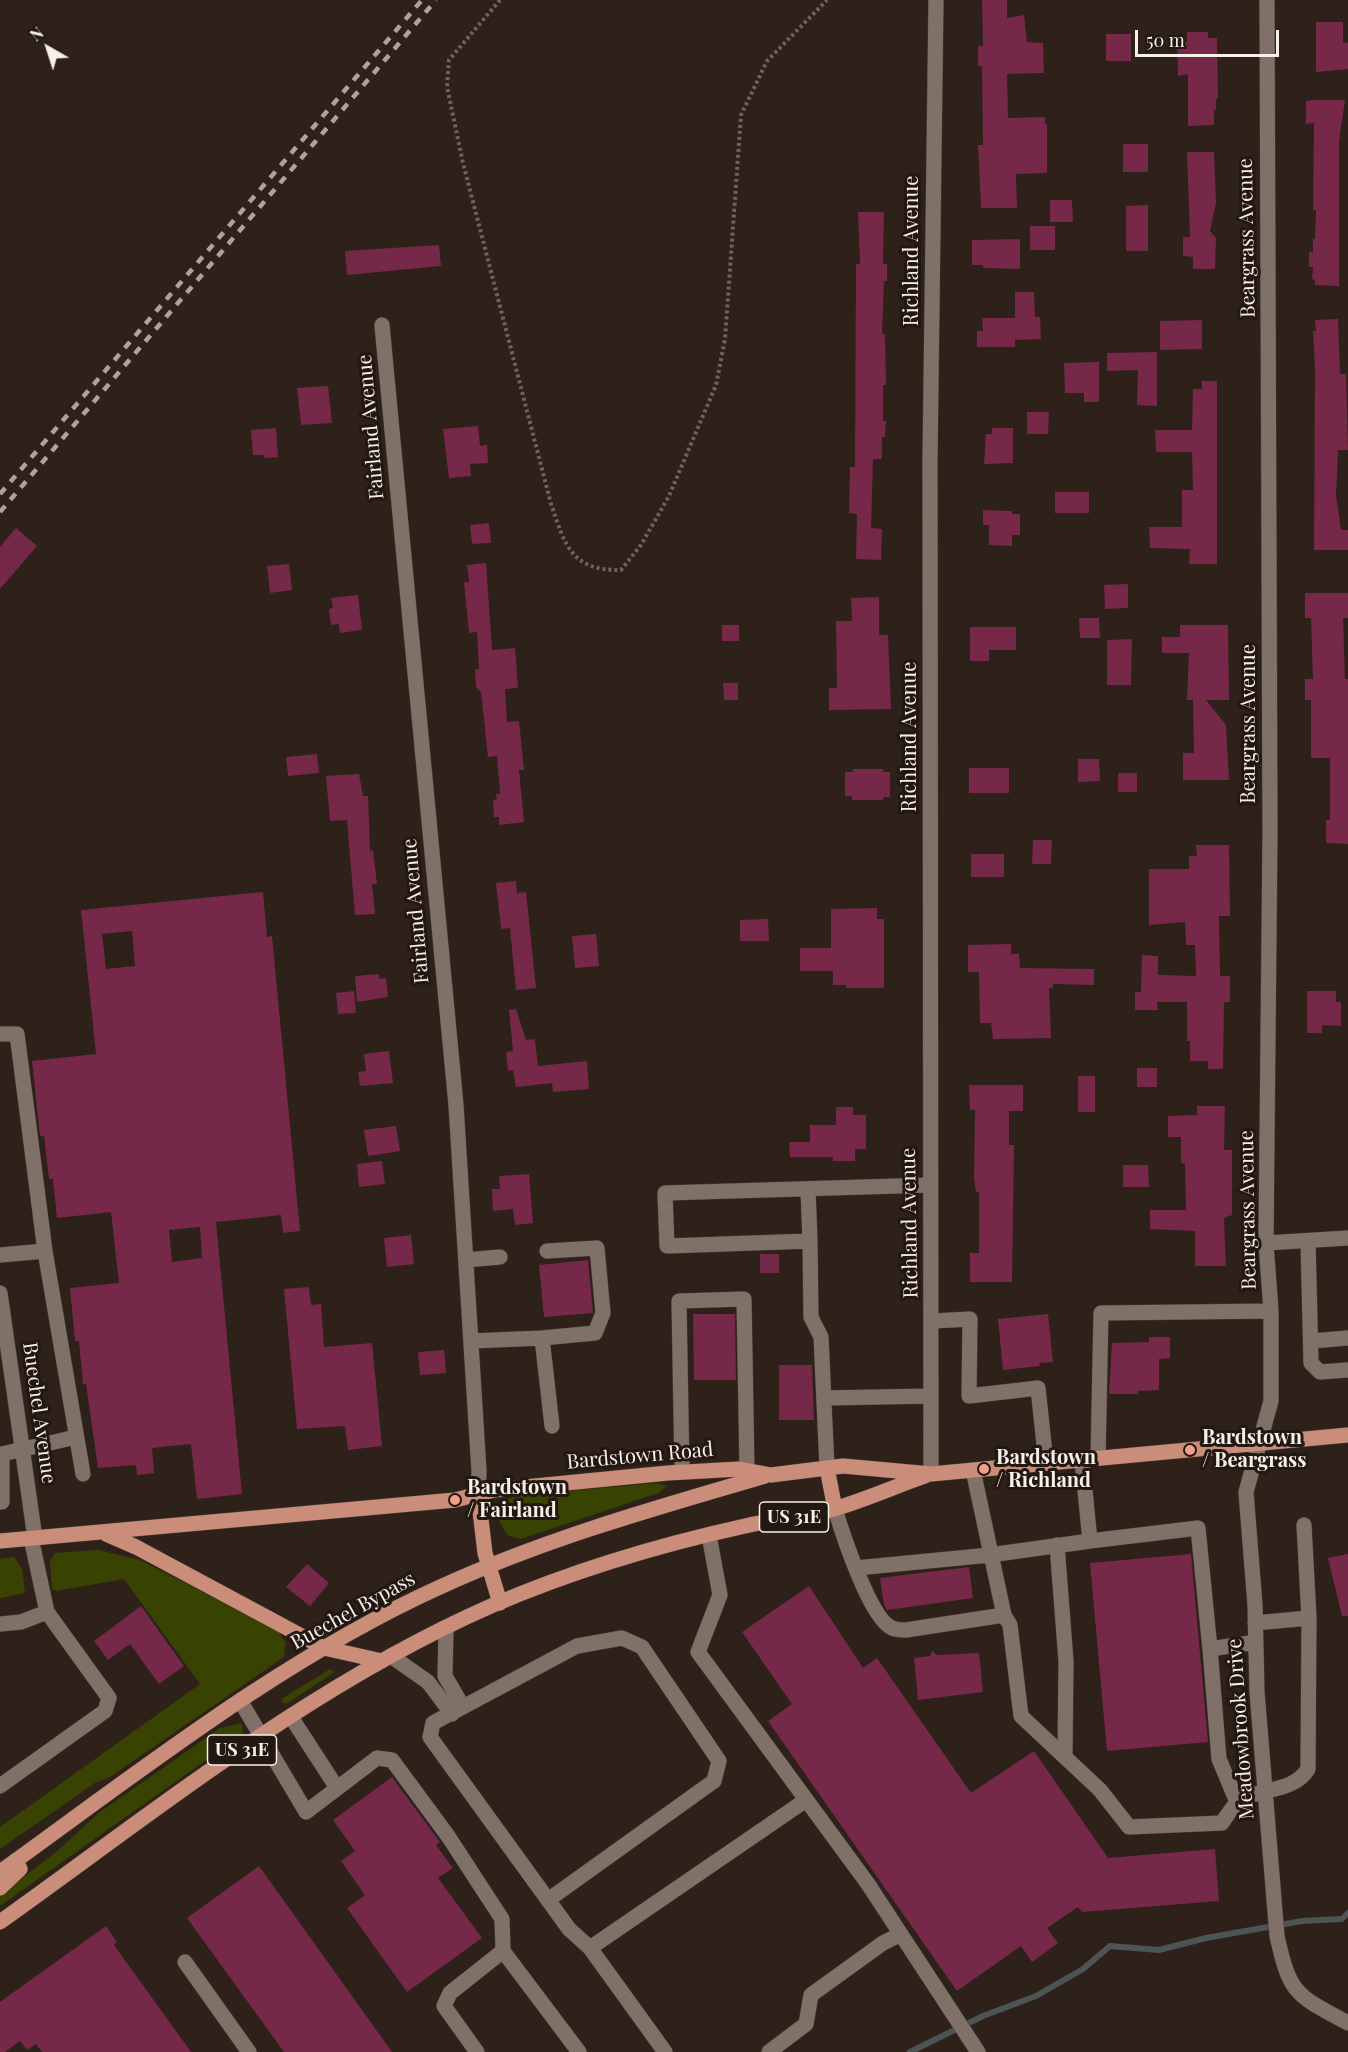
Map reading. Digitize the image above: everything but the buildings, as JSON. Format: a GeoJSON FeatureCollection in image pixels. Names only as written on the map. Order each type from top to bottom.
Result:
{"type":"FeatureCollection","features":[{"type":"Feature","properties":{"kind":"main road","name":"Bardstown Road"},"geometry":{"type":"LineString","coordinates":[[0,1542],[455,1500],[505,1489],[682,1472],[747,1470],[771,1475],[843,1466],[931,1474],[1348,1435]]}},
{"type":"Feature","properties":{"kind":"main road"},"geometry":{"type":"LineString","coordinates":[[827,1468],[835,1509]]}},
{"type":"Feature","properties":{"kind":"main road","name":"Bardstown Road"},"geometry":{"type":"LineString","coordinates":[[500,1603],[580,1572],[709,1535],[835,1509],[931,1474]]}},
{"type":"Feature","properties":{"kind":"main road","name":"Buechel Bypass"},"geometry":{"type":"LineString","coordinates":[[0,1872],[241,1702],[324,1648],[440,1587],[533,1548],[594,1527],[771,1475]]}},
{"type":"Feature","properties":{"kind":"main road"},"geometry":{"type":"LineString","coordinates":[[477,1494],[485,1553],[500,1603]]}},
{"type":"Feature","properties":{"kind":"main road","name":"Bardstown Road"},"geometry":{"type":"LineString","coordinates":[[103,1533],[136,1547],[324,1648],[386,1659]]}},
{"type":"Feature","properties":{"kind":"main road","name":"US 31E"},"geometry":{"type":"LineString","coordinates":[[0,1922],[291,1717],[386,1659],[500,1603]]}},
{"type":"Feature","properties":{"kind":"main road"},"geometry":{"type":"LineString","coordinates":[[0,1888],[20,1869],[16,1860]]}},
{"type":"Feature","properties":{"kind":"street","name":"Richland Avenue"},"geometry":{"type":"LineString","coordinates":[[931,1474],[933,1321],[930,1185],[930,460],[936,0]]}},
{"type":"Feature","properties":{"kind":"street","name":"Beargrass Avenue"},"geometry":{"type":"LineString","coordinates":[[1260,1445],[1271,1401],[1271,1311],[1266,1243],[1270,832],[1267,0]]}},
{"type":"Feature","properties":{"kind":"street","name":"Fairland Avenue"},"geometry":{"type":"LineString","coordinates":[[382,325],[456,1105],[479,1471],[477,1494]]}},
{"type":"Feature","properties":{"kind":"street"},"geometry":{"type":"LineString","coordinates":[[0,1034],[17,1034],[45,1251],[82,1474]]}},
{"type":"Feature","properties":{"kind":"street"},"geometry":{"type":"LineString","coordinates":[[810,1241],[667,1246],[665,1193],[930,1185]]}},
{"type":"Feature","properties":{"kind":"street"},"geometry":{"type":"LineString","coordinates":[[808,1190],[811,1317],[820,1337],[827,1468]]}},
{"type":"Feature","properties":{"kind":"street"},"geometry":{"type":"LineString","coordinates":[[1266,1243],[1348,1238]]}},
{"type":"Feature","properties":{"kind":"street"},"geometry":{"type":"LineString","coordinates":[[1308,1241],[1311,1364],[1320,1372],[1348,1370]]}},
{"type":"Feature","properties":{"kind":"street"},"geometry":{"type":"LineString","coordinates":[[471,1341],[594,1333],[603,1313],[597,1248],[547,1251]]}},
{"type":"Feature","properties":{"kind":"street"},"geometry":{"type":"LineString","coordinates":[[0,1255],[45,1251]]}},
{"type":"Feature","properties":{"kind":"street"},"geometry":{"type":"LineString","coordinates":[[466,1260],[500,1257]]}},
{"type":"Feature","properties":{"kind":"street","name":"Buechel Avenue"},"geometry":{"type":"LineString","coordinates":[[0,1293],[3,1327],[31,1502],[33,1538],[47,1612]]}},
{"type":"Feature","properties":{"kind":"street"},"geometry":{"type":"LineString","coordinates":[[682,1472],[679,1301],[744,1299],[747,1470]]}},
{"type":"Feature","properties":{"kind":"street"},"geometry":{"type":"LineString","coordinates":[[1098,1458],[1101,1313],[1271,1311]]}},
{"type":"Feature","properties":{"kind":"street"},"geometry":{"type":"LineString","coordinates":[[933,1321],[969,1319],[969,1396],[1038,1388],[1046,1463]]}},
{"type":"Feature","properties":{"kind":"street"},"geometry":{"type":"LineString","coordinates":[[542,1338],[552,1426]]}},
{"type":"Feature","properties":{"kind":"street"},"geometry":{"type":"LineString","coordinates":[[1311,1341],[1348,1338]]}},
{"type":"Feature","properties":{"kind":"street"},"geometry":{"type":"LineString","coordinates":[[825,1398],[931,1396]]}},
{"type":"Feature","properties":{"kind":"street"},"geometry":{"type":"LineString","coordinates":[[31,1502],[1,1502],[2,1454],[76,1437]]}},
{"type":"Feature","properties":{"kind":"street","name":"Meadowbrook Drive"},"geometry":{"type":"LineString","coordinates":[[1260,1445],[1246,1492],[1272,1893],[1277,1936],[1293,1988],[1310,2001],[1348,2023]]}},
{"type":"Feature","properties":{"kind":"street"},"geometry":{"type":"LineString","coordinates":[[1082,1460],[1090,1541]]}},
{"type":"Feature","properties":{"kind":"street"},"geometry":{"type":"LineString","coordinates":[[973,1470],[1004,1615],[1010,1625],[1021,1716],[1100,1790],[1129,1827],[1222,1823],[1238,1802],[1265,1791],[1297,1783],[1308,1769],[1309,1618],[1304,1525]]}},
{"type":"Feature","properties":{"kind":"street"},"geometry":{"type":"LineString","coordinates":[[835,1509],[846,1547],[856,1568],[880,1618],[892,1628],[906,1630],[1004,1615]]}},
{"type":"Feature","properties":{"kind":"street"},"geometry":{"type":"LineString","coordinates":[[856,1568],[990,1555],[1198,1528],[1219,1759],[1238,1802]]}},
{"type":"Feature","properties":{"kind":"street"},"geometry":{"type":"LineString","coordinates":[[709,1535],[720,1594],[698,1652],[901,1934],[978,2052]]}},
{"type":"Feature","properties":{"kind":"street"},"geometry":{"type":"LineString","coordinates":[[1057,1545],[1066,1661],[1065,1756]]}},
{"type":"Feature","properties":{"kind":"street"},"geometry":{"type":"LineString","coordinates":[[0,1624],[21,1622],[47,1612],[109,1698],[105,1711],[0,1786]]}},
{"type":"Feature","properties":{"kind":"street"},"geometry":{"type":"LineString","coordinates":[[1255,1623],[1309,1618]]}},
{"type":"Feature","properties":{"kind":"street"},"geometry":{"type":"LineString","coordinates":[[446,1628],[445,1676],[457,1711]]}},
{"type":"Feature","properties":{"kind":"street"},"geometry":{"type":"LineString","coordinates":[[548,1900],[714,1781],[720,1761],[642,1647],[622,1638],[577,1646],[433,1723],[430,1737],[548,1900],[569,1929],[590,1948],[665,2052]]}},
{"type":"Feature","properties":{"kind":"street"},"geometry":{"type":"LineString","coordinates":[[1209,1649],[1256,1642]]}},
{"type":"Feature","properties":{"kind":"street"},"geometry":{"type":"LineString","coordinates":[[386,1659],[428,1683],[457,1711]]}},
{"type":"Feature","properties":{"kind":"street"},"geometry":{"type":"LineString","coordinates":[[241,1702],[306,1812],[377,1758],[392,1760],[448,1836],[502,1919],[503,1951],[579,2052]]}},
{"type":"Feature","properties":{"kind":"street"},"geometry":{"type":"LineString","coordinates":[[291,1717],[337,1788]]}},
{"type":"Feature","properties":{"kind":"street"},"geometry":{"type":"LineString","coordinates":[[590,1948],[806,1800]]}},
{"type":"Feature","properties":{"kind":"street"},"geometry":{"type":"LineString","coordinates":[[768,2052],[806,2024],[811,1995],[883,1943],[901,1934]]}},
{"type":"Feature","properties":{"kind":"street"},"geometry":{"type":"LineString","coordinates":[[477,2052],[444,2006],[450,1993],[503,1951]]}},
{"type":"Feature","properties":{"kind":"street"},"geometry":{"type":"LineString","coordinates":[[185,1962],[249,2052]]}},
{"type":"Feature","properties":{"kind":"path"},"geometry":{"type":"LineString","coordinates":[[500,0],[449,60],[447,87],[465,173],[551,504],[571,555],[599,570],[621,570],[641,545],[669,496],[716,386],[725,339],[741,115],[767,61],[827,0]]}},
{"type":"Feature","properties":{"kind":"green space"},"geometry":{"type":"Polygon","coordinates":[[[656,1483],[667,1486],[658,1493],[521,1539],[507,1535],[498,1519],[499,1503],[515,1496],[656,1483]]]}},
{"type":"Feature","properties":{"kind":"green space"},"geometry":{"type":"Polygon","coordinates":[[[99,1550],[140,1560],[277,1630],[286,1643],[284,1657],[110,1777],[95,1783],[0,1849],[0,1827],[200,1684],[124,1579],[56,1591],[52,1589],[50,1562],[54,1553],[99,1550]]]}},
{"type":"Feature","properties":{"kind":"green space"},"geometry":{"type":"Polygon","coordinates":[[[14,1557],[22,1569],[25,1593],[0,1598],[0,1559],[14,1557]]]}},
{"type":"Feature","properties":{"kind":"green space"},"geometry":{"type":"Polygon","coordinates":[[[330,1669],[335,1672],[286,1704],[282,1702],[283,1698],[330,1669]]]}},
{"type":"Feature","properties":{"kind":"green space"},"geometry":{"type":"Polygon","coordinates":[[[242,1723],[243,1734],[0,1906],[0,1895],[56,1852],[100,1812],[220,1728],[242,1723]]]}},
{"type":"Feature","properties":{"kind":"waterway"},"geometry":{"type":"LineString","coordinates":[[910,2052],[983,2016],[1036,1996],[1083,1969],[1110,1946],[1159,1950],[1206,1938],[1302,1921],[1342,1919],[1348,1913]]}},
{"type":"Feature","properties":{"kind":"railway"},"geometry":{"type":"LineString","coordinates":[[0,494],[422,0]]}},
{"type":"Feature","properties":{"kind":"railway"},"geometry":{"type":"LineString","coordinates":[[0,512],[436,0]]}},
{"type":"Feature","properties":{"kind":"place","name":"Bardstown / Beargrass"},"geometry":{"type":"Point","coordinates":[1190,1450]}},
{"type":"Feature","properties":{"kind":"place","name":"Bardstown / Richland"},"geometry":{"type":"Point","coordinates":[984,1469]}},
{"type":"Feature","properties":{"kind":"place","name":"Bardstown / Fairland"},"geometry":{"type":"Point","coordinates":[455,1500]}}]}
